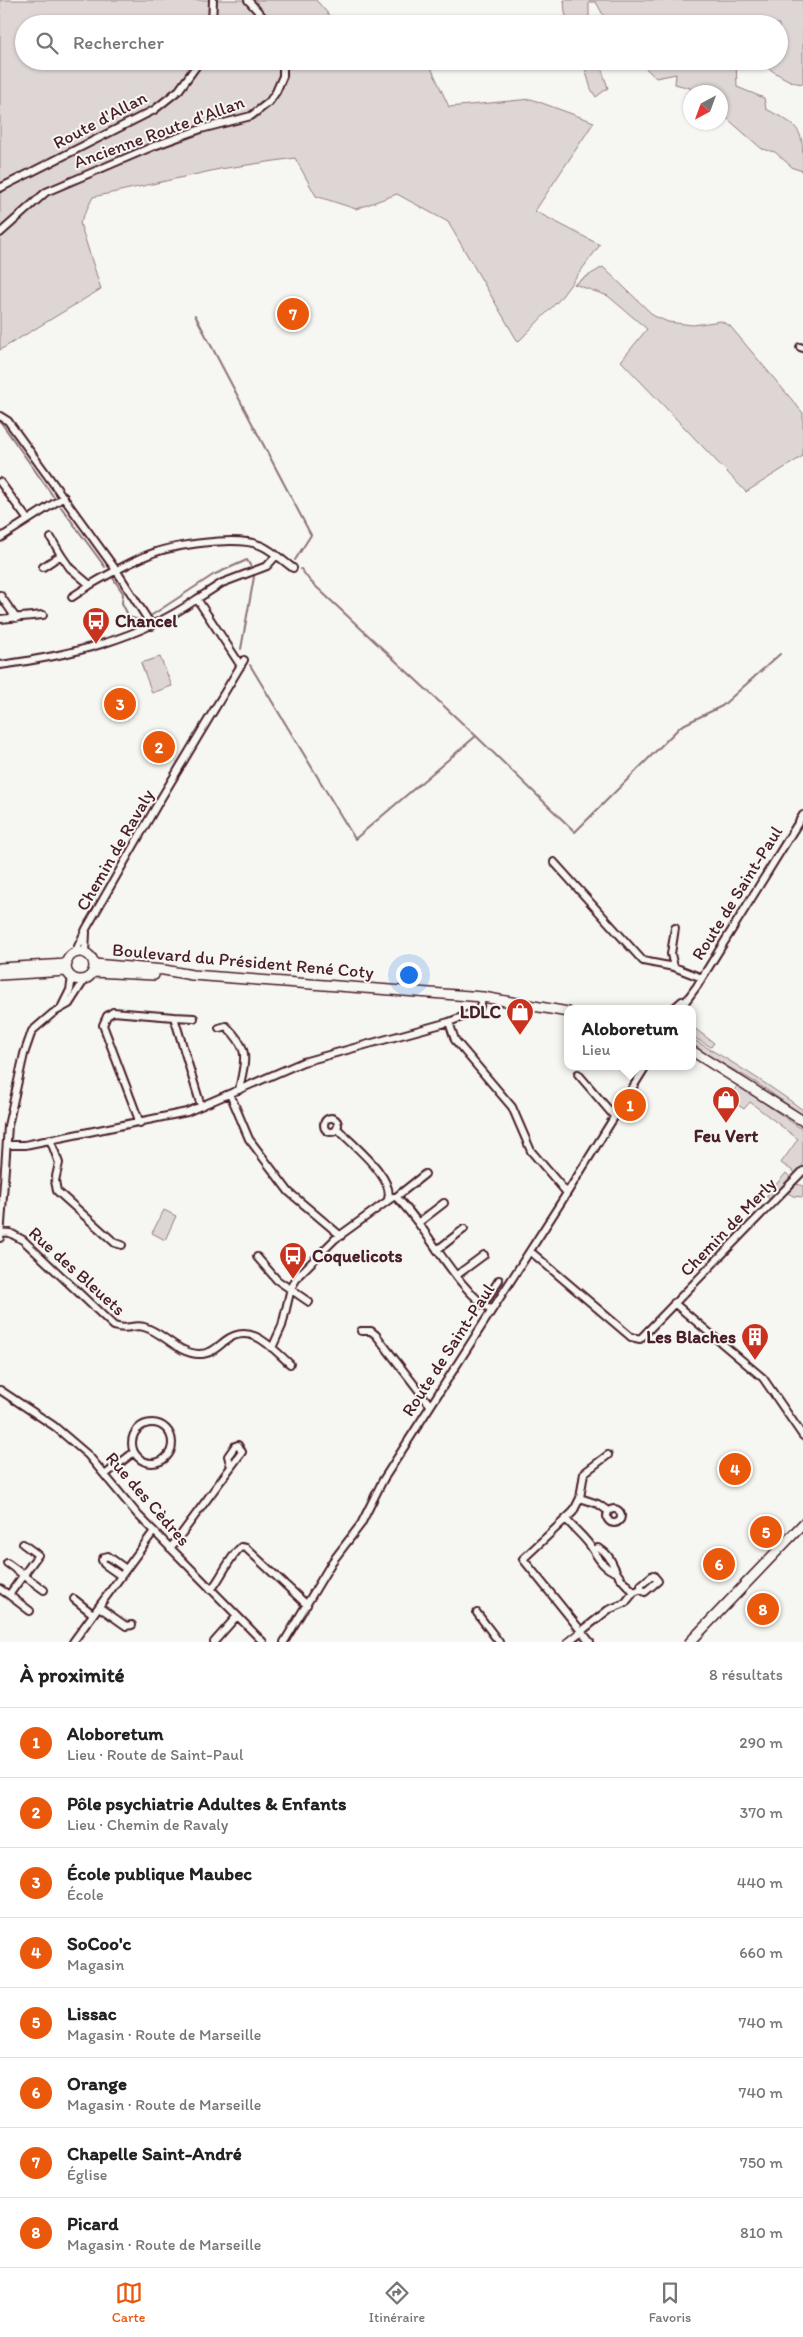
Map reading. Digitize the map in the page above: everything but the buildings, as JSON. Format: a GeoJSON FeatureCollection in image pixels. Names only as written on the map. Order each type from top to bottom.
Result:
{"type":"FeatureCollection","features":[{"type":"Feature","properties":{"kind":"main road"},"geometry":{"type":"LineString","coordinates":[[0,968],[69,971],[85,979],[94,968],[92,958],[80,953],[70,956],[69,971]]}},
{"type":"Feature","properties":{"kind":"main road","name":"Boulevard du Président René Coty"},"geometry":{"type":"LineString","coordinates":[[94,968],[482,997],[564,1011]]}},
{"type":"Feature","properties":{"kind":"main road"},"geometry":{"type":"LineString","coordinates":[[0,974],[69,971]]}},
{"type":"Feature","properties":{"kind":"main road"},"geometry":{"type":"LineString","coordinates":[[696,1054],[801,1120]]}},
{"type":"Feature","properties":{"kind":"main road"},"geometry":{"type":"LineString","coordinates":[[696,1057],[709,1062]]}},
{"type":"Feature","properties":{"kind":"main road"},"geometry":{"type":"LineString","coordinates":[[690,1642],[803,1524]]}},
{"type":"Feature","properties":{"kind":"street"},"geometry":{"type":"LineString","coordinates":[[212,15],[213,0]]}},
{"type":"Feature","properties":{"kind":"street"},"geometry":{"type":"LineString","coordinates":[[248,0],[261,15]]}},
{"type":"Feature","properties":{"kind":"street","name":"Route d'Allan"},"geometry":{"type":"LineString","coordinates":[[0,188],[154,110],[180,90],[194,70]]}},
{"type":"Feature","properties":{"kind":"street","name":"Ancienne Route d'Allan"},"geometry":{"type":"LineString","coordinates":[[0,234],[46,192],[154,146],[201,129],[251,116],[269,102],[276,92],[283,76],[283,70]]}},
{"type":"Feature","properties":{"kind":"street"},"geometry":{"type":"LineString","coordinates":[[0,416],[8,420],[64,497],[116,570],[152,626]]}},
{"type":"Feature","properties":{"kind":"street"},"geometry":{"type":"LineString","coordinates":[[0,482],[28,520]]}},
{"type":"Feature","properties":{"kind":"street"},"geometry":{"type":"LineString","coordinates":[[0,538],[64,497]]}},
{"type":"Feature","properties":{"kind":"street"},"geometry":{"type":"LineString","coordinates":[[51,538],[70,568],[90,585]]}},
{"type":"Feature","properties":{"kind":"street"},"geometry":{"type":"LineString","coordinates":[[72,597],[116,570],[149,554],[168,549],[229,541],[248,542],[262,546],[293,568]]}},
{"type":"Feature","properties":{"kind":"street"},"geometry":{"type":"LineString","coordinates":[[43,567],[61,555]]}},
{"type":"Feature","properties":{"kind":"street"},"geometry":{"type":"LineString","coordinates":[[0,665],[78,651],[152,626],[176,614],[222,583],[267,566],[276,556]]}},
{"type":"Feature","properties":{"kind":"street"},"geometry":{"type":"LineString","coordinates":[[0,595],[16,618]]}},
{"type":"Feature","properties":{"kind":"street","name":"Chemin de Ravaly"},"geometry":{"type":"LineString","coordinates":[[80,953],[86,929],[242,663],[197,599]]}},
{"type":"Feature","properties":{"kind":"street"},"geometry":{"type":"LineString","coordinates":[[0,619],[43,615]]}},
{"type":"Feature","properties":{"kind":"street","name":"Route de Saint-Paul"},"geometry":{"type":"LineString","coordinates":[[683,1005],[697,986],[803,816]]}},
{"type":"Feature","properties":{"kind":"street"},"geometry":{"type":"LineString","coordinates":[[554,862],[643,961],[674,967],[702,978]]}},
{"type":"Feature","properties":{"kind":"street"},"geometry":{"type":"LineString","coordinates":[[674,928],[671,954],[674,967]]}},
{"type":"Feature","properties":{"kind":"street"},"geometry":{"type":"LineString","coordinates":[[60,1009],[68,995],[69,971]]}},
{"type":"Feature","properties":{"kind":"street"},"geometry":{"type":"LineString","coordinates":[[0,1238],[3,1154],[7,1145],[8,1126],[24,1054],[32,1031],[72,1000],[85,979]]}},
{"type":"Feature","properties":{"kind":"street","name":"Route de Saint-Paul"},"geometry":{"type":"LineString","coordinates":[[677,1005],[697,986]]}},
{"type":"Feature","properties":{"kind":"street"},"geometry":{"type":"LineString","coordinates":[[7,1145],[25,1144],[140,1123],[187,1112],[303,1062],[449,1022],[475,1012],[479,1009],[482,997]]}},
{"type":"Feature","properties":{"kind":"street"},"geometry":{"type":"LineString","coordinates":[[140,1123],[103,1025],[106,1016],[113,1012],[194,1018]]}},
{"type":"Feature","properties":{"kind":"street"},"geometry":{"type":"LineString","coordinates":[[174,1017],[201,1106]]}},
{"type":"Feature","properties":{"kind":"street"},"geometry":{"type":"LineString","coordinates":[[449,1022],[454,1040],[512,1107],[531,1151],[568,1193]]}},
{"type":"Feature","properties":{"kind":"street"},"geometry":{"type":"LineString","coordinates":[[219,1028],[226,1026],[243,1045],[246,1055],[239,1090]]}},
{"type":"Feature","properties":{"kind":"street","name":"Route de Saint-Paul"},"geometry":{"type":"LineString","coordinates":[[284,1642],[332,1562],[361,1524],[383,1480],[568,1193],[642,1070]]}},
{"type":"Feature","properties":{"kind":"street"},"geometry":{"type":"LineString","coordinates":[[578,1074],[614,1116]]}},
{"type":"Feature","properties":{"kind":"street"},"geometry":{"type":"LineString","coordinates":[[230,1094],[249,1139],[289,1192],[341,1236]]}},
{"type":"Feature","properties":{"kind":"street"},"geometry":{"type":"LineString","coordinates":[[337,1128],[375,1166],[390,1190],[388,1199]]}},
{"type":"Feature","properties":{"kind":"street"},"geometry":{"type":"LineString","coordinates":[[50,1139],[59,1162],[54,1180],[57,1191],[115,1243],[122,1245]]}},
{"type":"Feature","properties":{"kind":"street","name":"Chemin de Merly"},"geometry":{"type":"LineString","coordinates":[[530,1252],[637,1339],[640,1339],[803,1171]]}},
{"type":"Feature","properties":{"kind":"street"},"geometry":{"type":"LineString","coordinates":[[272,1348],[282,1326],[291,1288],[299,1275],[341,1236],[388,1199],[396,1197],[425,1174]]}},
{"type":"Feature","properties":{"kind":"street"},"geometry":{"type":"LineString","coordinates":[[396,1197],[406,1206],[457,1275],[483,1305],[492,1310]]}},
{"type":"Feature","properties":{"kind":"street"},"geometry":{"type":"LineString","coordinates":[[418,1223],[444,1202]]}},
{"type":"Feature","properties":{"kind":"street"},"geometry":{"type":"LineString","coordinates":[[437,1250],[464,1229]]}},
{"type":"Feature","properties":{"kind":"street","name":"Rue des Bleuets"},"geometry":{"type":"LineString","coordinates":[[0,1232],[10,1233],[23,1240],[114,1326],[121,1329],[145,1327],[188,1352],[197,1354],[215,1350],[228,1339],[243,1334],[255,1335],[290,1364]]}},
{"type":"Feature","properties":{"kind":"street"},"geometry":{"type":"LineString","coordinates":[[457,1275],[484,1255]]}},
{"type":"Feature","properties":{"kind":"street"},"geometry":{"type":"LineString","coordinates":[[257,1256],[271,1275],[309,1302]]}},
{"type":"Feature","properties":{"kind":"street"},"geometry":{"type":"LineString","coordinates":[[483,1305],[499,1280]]}},
{"type":"Feature","properties":{"kind":"street"},"geometry":{"type":"LineString","coordinates":[[674,1303],[762,1378],[803,1436]]}},
{"type":"Feature","properties":{"kind":"street"},"geometry":{"type":"LineString","coordinates":[[361,1331],[371,1331],[376,1334],[430,1405]]}},
{"type":"Feature","properties":{"kind":"street","name":"Rue des Cèdres"},"geometry":{"type":"LineString","coordinates":[[0,1390],[68,1436],[106,1474],[154,1532],[263,1642]]}},
{"type":"Feature","properties":{"kind":"street"},"geometry":{"type":"LineString","coordinates":[[154,1423],[162,1425],[170,1434],[173,1442],[167,1458],[160,1462],[151,1464],[143,1461],[134,1452],[132,1444],[134,1436],[138,1429],[145,1424],[154,1423]]}},
{"type":"Feature","properties":{"kind":"street"},"geometry":{"type":"LineString","coordinates":[[106,1474],[134,1452]]}},
{"type":"Feature","properties":{"kind":"street"},"geometry":{"type":"LineString","coordinates":[[590,1642],[524,1559],[566,1519],[580,1498],[584,1473],[608,1455]]}},
{"type":"Feature","properties":{"kind":"street"},"geometry":{"type":"LineString","coordinates":[[170,1548],[231,1467]]}},
{"type":"Feature","properties":{"kind":"street"},"geometry":{"type":"LineString","coordinates":[[580,1498],[598,1504],[608,1511]]}},
{"type":"Feature","properties":{"kind":"street"},"geometry":{"type":"LineString","coordinates":[[566,1519],[594,1550],[596,1557],[609,1570],[616,1572],[634,1592]]}},
{"type":"Feature","properties":{"kind":"street"},"geometry":{"type":"LineString","coordinates":[[73,1642],[154,1532]]}},
{"type":"Feature","properties":{"kind":"street"},"geometry":{"type":"LineString","coordinates":[[9,1595],[40,1556],[23,1544]]}},
{"type":"Feature","properties":{"kind":"street"},"geometry":{"type":"LineString","coordinates":[[211,1590],[241,1547],[246,1548],[307,1605]]}},
{"type":"Feature","properties":{"kind":"street"},"geometry":{"type":"LineString","coordinates":[[121,1576],[104,1564],[102,1560],[104,1556],[108,1556],[126,1569]]}},
{"type":"Feature","properties":{"kind":"street"},"geometry":{"type":"LineString","coordinates":[[7,1563],[44,1590]]}},
{"type":"Feature","properties":{"kind":"street"},"geometry":{"type":"LineString","coordinates":[[0,1589],[30,1610]]}},
{"type":"Feature","properties":{"kind":"street"},"geometry":{"type":"LineString","coordinates":[[568,1642],[608,1610],[625,1603],[634,1592],[641,1589]]}},
{"type":"Feature","properties":{"kind":"street"},"geometry":{"type":"LineString","coordinates":[[74,1599],[93,1614]]}},
{"type":"Feature","properties":{"kind":"street"},"geometry":{"type":"LineString","coordinates":[[99,1607],[126,1626],[132,1625]]}},
{"type":"Feature","properties":{"kind":"street"},"geometry":{"type":"LineString","coordinates":[[476,1613],[499,1642]]}},
{"type":"Feature","properties":{"kind":"street"},"geometry":{"type":"LineString","coordinates":[[214,1642],[237,1616]]}},
{"type":"Feature","properties":{"kind":"shaded area"},"geometry":{"type":"Polygon","coordinates":[[[0,0],[316,0],[329,15],[15,15],[15,70],[432,70],[449,107],[531,99],[594,122],[535,211],[600,245],[559,300],[518,342],[448,222],[397,194],[356,209],[316,196],[295,158],[220,169],[93,197],[80,223],[101,289],[0,350],[0,0]]]}},
{"type":"Feature","properties":{"kind":"shaded area"},"geometry":{"type":"Polygon","coordinates":[[[564,0],[803,0],[803,84],[791,81],[771,70],[788,70],[788,15],[603,15],[596,2],[589,2],[589,15],[566,15],[564,0]]]}},
{"type":"Feature","properties":{"kind":"shaded area"},"geometry":{"type":"Polygon","coordinates":[[[586,70],[602,70],[608,88],[596,97],[591,89],[586,70]]]}},
{"type":"Feature","properties":{"kind":"shaded area"},"geometry":{"type":"Polygon","coordinates":[[[648,70],[736,70],[737,87],[764,98],[766,109],[787,121],[798,131],[802,146],[803,171],[793,168],[775,152],[762,149],[728,119],[728,85],[683,86],[675,84],[676,74],[656,78],[648,70]]]}},
{"type":"Feature","properties":{"kind":"shaded area"},"geometry":{"type":"Polygon","coordinates":[[[603,267],[654,316],[668,322],[693,325],[721,321],[730,326],[803,413],[803,456],[746,492],[621,361],[647,329],[608,296],[574,284],[603,267]]]}},
{"type":"Feature","properties":{"kind":"shaded area"},"geometry":{"type":"Polygon","coordinates":[[[160,657],[172,686],[152,693],[141,663],[160,657]]]}},
{"type":"Feature","properties":{"kind":"shaded area"},"geometry":{"type":"Polygon","coordinates":[[[696,1029],[714,1043],[711,1047],[696,1039],[696,1029]]]}},
{"type":"Feature","properties":{"kind":"shaded area"},"geometry":{"type":"Polygon","coordinates":[[[696,1041],[776,1091],[803,1110],[803,1115],[755,1082],[696,1049],[696,1041]]]}},
{"type":"Feature","properties":{"kind":"shaded area"},"geometry":{"type":"Polygon","coordinates":[[[738,1085],[803,1130],[803,1166],[796,1173],[781,1163],[798,1139],[750,1102],[744,1109],[728,1098],[738,1085]]]}},
{"type":"Feature","properties":{"kind":"shaded area"},"geometry":{"type":"Polygon","coordinates":[[[786,1173],[790,1177],[771,1200],[766,1196],[786,1173]]]}},
{"type":"Feature","properties":{"kind":"shaded area"},"geometry":{"type":"Polygon","coordinates":[[[797,1184],[803,1186],[803,1197],[793,1196],[788,1193],[797,1184]]]}},
{"type":"Feature","properties":{"kind":"shaded area"},"geometry":{"type":"Polygon","coordinates":[[[164,1210],[176,1216],[165,1240],[152,1233],[164,1210]]]}},
{"type":"Feature","properties":{"kind":"waterway"},"geometry":{"type":"LineString","coordinates":[[195,315],[311,535],[295,560]]}},
{"type":"Feature","properties":{"kind":"waterway"},"geometry":{"type":"LineString","coordinates":[[0,421],[53,496]]}},
{"type":"Feature","properties":{"kind":"waterway"},"geometry":{"type":"LineString","coordinates":[[61,507],[105,567]]}},
{"type":"Feature","properties":{"kind":"waterway"},"geometry":{"type":"LineString","coordinates":[[152,615],[213,575],[247,560],[251,567]]}},
{"type":"Feature","properties":{"kind":"waterway"},"geometry":{"type":"LineString","coordinates":[[301,569],[310,581],[476,736]]}},
{"type":"Feature","properties":{"kind":"waterway"},"geometry":{"type":"LineString","coordinates":[[241,649],[254,577]]}},
{"type":"Feature","properties":{"kind":"waterway"},"geometry":{"type":"LineString","coordinates":[[113,578],[123,593],[122,603],[129,617],[142,621]]}},
{"type":"Feature","properties":{"kind":"waterway"},"geometry":{"type":"LineString","coordinates":[[250,665],[355,839],[476,736],[575,832],[681,726],[722,706],[780,654]]}},
{"type":"Feature","properties":{"kind":"place","name":"Chapelle Saint-André"},"geometry":{"type":"Point","coordinates":[293,314]}},
{"type":"Feature","properties":{"kind":"place","name":"Chancel"},"geometry":{"type":"Point","coordinates":[96,645]}},
{"type":"Feature","properties":{"kind":"place","name":"École publique Maubec"},"geometry":{"type":"Point","coordinates":[120,704]}},
{"type":"Feature","properties":{"kind":"place","name":"Pôle psychiatrie Adultes & Enfants"},"geometry":{"type":"Point","coordinates":[159,747]}},
{"type":"Feature","properties":{"kind":"place","name":"LDLC"},"geometry":{"type":"Point","coordinates":[520,1036]}},
{"type":"Feature","properties":{"kind":"place","name":"Aloboretum"},"geometry":{"type":"Point","coordinates":[630,1105]}},
{"type":"Feature","properties":{"kind":"place","name":"Feu Vert"},"geometry":{"type":"Point","coordinates":[726,1124]}},
{"type":"Feature","properties":{"kind":"place","name":"Coquelicots"},"geometry":{"type":"Point","coordinates":[293,1280]}},
{"type":"Feature","properties":{"kind":"place","name":"Les Blaches"},"geometry":{"type":"Point","coordinates":[755,1361]}},
{"type":"Feature","properties":{"kind":"place","name":"SoCoo'c"},"geometry":{"type":"Point","coordinates":[735,1469]}},
{"type":"Feature","properties":{"kind":"place","name":"Lissac"},"geometry":{"type":"Point","coordinates":[766,1532]}},
{"type":"Feature","properties":{"kind":"place","name":"Orange"},"geometry":{"type":"Point","coordinates":[719,1564]}},
{"type":"Feature","properties":{"kind":"place","name":"Picard"},"geometry":{"type":"Point","coordinates":[763,1609]}}]}
